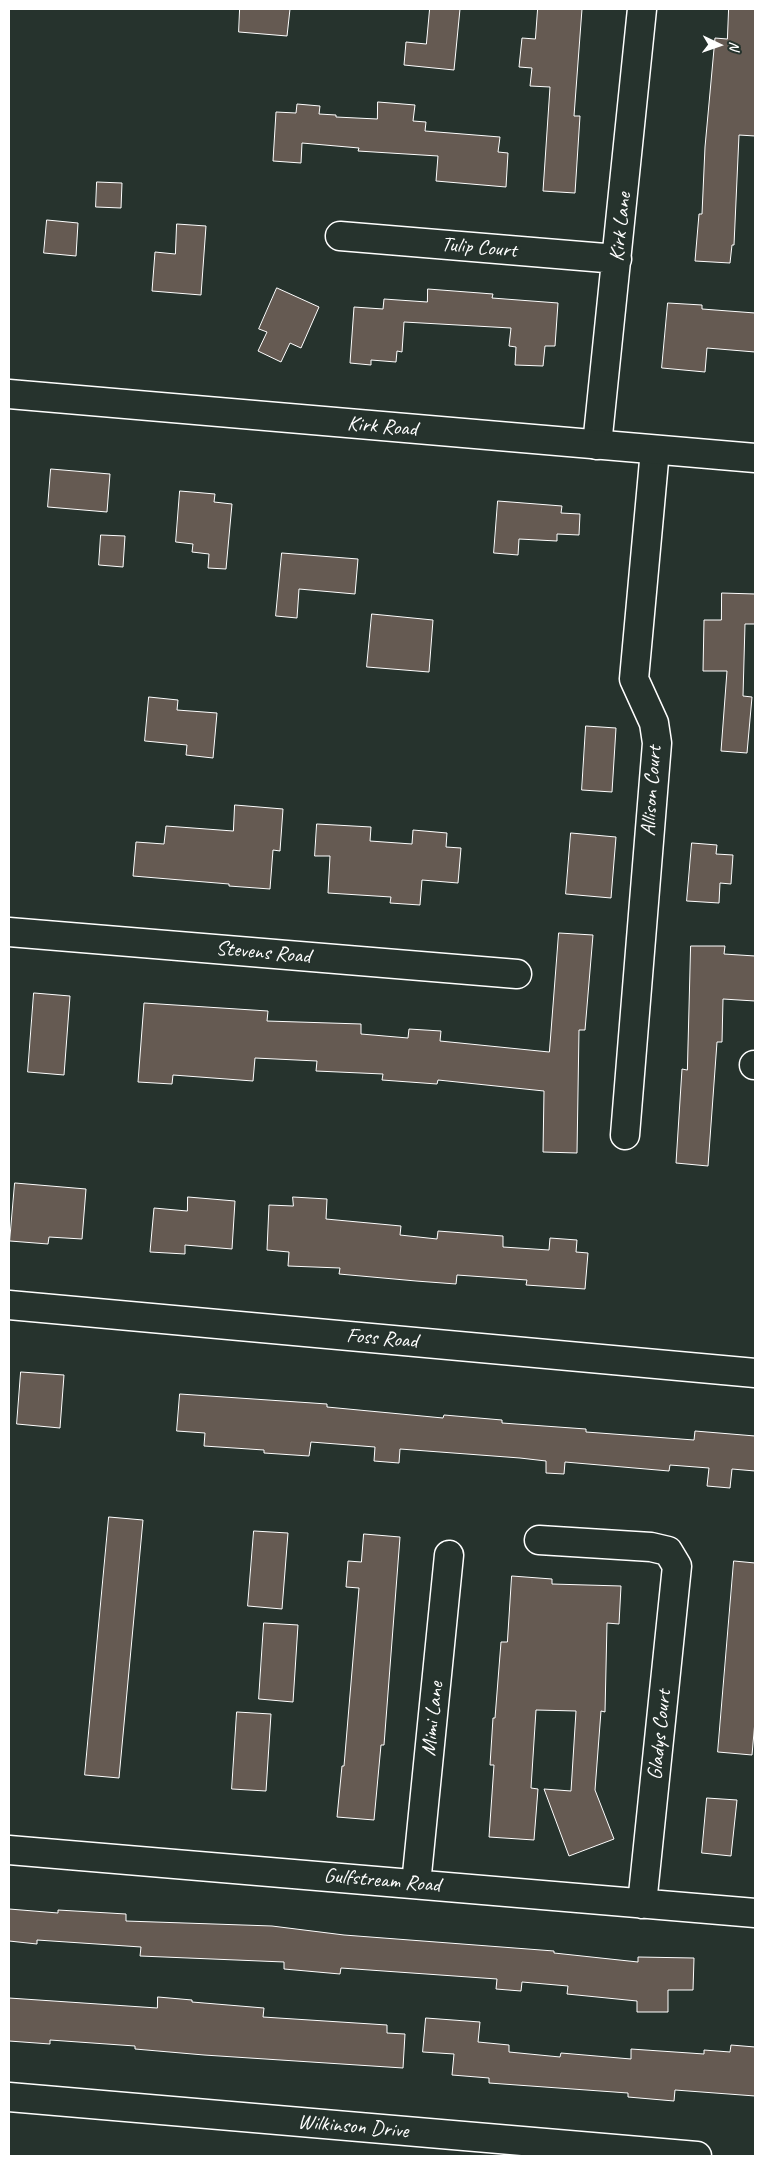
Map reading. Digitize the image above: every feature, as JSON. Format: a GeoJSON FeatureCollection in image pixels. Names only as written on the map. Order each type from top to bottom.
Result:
{"type":"FeatureCollection","features":[{"type":"Feature","properties":{"kind":"street","name":"Kirk Lane"},"geometry":{"type":"LineString","coordinates":[[597,445],[642,9]]}},
{"type":"Feature","properties":{"kind":"street","name":"Tulip Court"},"geometry":{"type":"LineString","coordinates":[[340,236],[617,260]]}},
{"type":"Feature","properties":{"kind":"street","name":"Kirk Road"},"geometry":{"type":"LineString","coordinates":[[9,394],[755,458]]}},
{"type":"Feature","properties":{"kind":"street","name":"Allison Court"},"geometry":{"type":"LineString","coordinates":[[625,1136],[657,743],[654,723],[634,679],[655,450]]}},
{"type":"Feature","properties":{"kind":"street","name":"Stevens Road"},"geometry":{"type":"LineString","coordinates":[[9,932],[517,974]]}},
{"type":"Feature","properties":{"kind":"street","name":"Foss Road"},"geometry":{"type":"LineString","coordinates":[[9,1305],[755,1373]]}},
{"type":"Feature","properties":{"kind":"street","name":"Gladys Court"},"geometry":{"type":"LineString","coordinates":[[539,1540],[651,1547],[668,1552],[677,1566],[642,1904]]}},
{"type":"Feature","properties":{"kind":"street","name":"Mimi Lane"},"geometry":{"type":"LineString","coordinates":[[416,1884],[450,1555]]}},
{"type":"Feature","properties":{"kind":"street","name":"Gulfstream Road"},"geometry":{"type":"LineString","coordinates":[[9,1850],[755,1913]]}},
{"type":"Feature","properties":{"kind":"street","name":"Wilkinson Drive"},"geometry":{"type":"LineString","coordinates":[[9,2098],[697,2156]]}},
{"type":"Feature","properties":{"kind":"building"},"geometry":{"type":"Polygon","coordinates":[[[240,9],[290,9],[287,36],[239,32],[240,9]]]}},
{"type":"Feature","properties":{"kind":"building"},"geometry":{"type":"Polygon","coordinates":[[[430,9],[460,9],[454,70],[404,65],[406,42],[426,44],[430,9]]]}},
{"type":"Feature","properties":{"kind":"building"},"geometry":{"type":"Polygon","coordinates":[[[538,9],[582,9],[574,116],[580,116],[575,193],[543,191],[550,87],[530,86],[532,68],[519,67],[522,38],[535,39],[538,9]]]}},
{"type":"Feature","properties":{"kind":"building"},"geometry":{"type":"Polygon","coordinates":[[[729,9],[755,9],[755,136],[739,135],[734,245],[732,245],[730,263],[695,261],[699,214],[702,214],[705,147],[715,38],[727,39],[729,9]]]}},
{"type":"Feature","properties":{"kind":"building"},"geometry":{"type":"Polygon","coordinates":[[[378,102],[415,105],[413,121],[426,122],[425,131],[500,137],[498,152],[508,153],[506,187],[436,181],[438,156],[358,151],[359,148],[302,143],[301,163],[273,161],[276,112],[296,113],[297,104],[320,106],[319,114],[336,115],[336,117],[377,119],[378,102]]]}},
{"type":"Feature","properties":{"kind":"building"},"geometry":{"type":"Polygon","coordinates":[[[97,182],[122,183],[121,208],[96,207],[97,182]]]}},
{"type":"Feature","properties":{"kind":"building"},"geometry":{"type":"Polygon","coordinates":[[[47,220],[78,223],[76,256],[44,253],[47,220]]]}},
{"type":"Feature","properties":{"kind":"building"},"geometry":{"type":"Polygon","coordinates":[[[177,224],[206,226],[201,295],[152,291],[155,252],[175,254],[177,224]]]}},
{"type":"Feature","properties":{"kind":"building"},"geometry":{"type":"Polygon","coordinates":[[[277,288],[319,307],[301,348],[290,343],[281,362],[258,351],[267,332],[259,329],[277,288]]]}},
{"type":"Feature","properties":{"kind":"building"},"geometry":{"type":"Polygon","coordinates":[[[428,289],[493,294],[492,298],[558,303],[555,346],[545,346],[543,366],[515,365],[516,347],[509,346],[511,328],[404,322],[402,352],[397,351],[396,362],[371,360],[371,365],[350,363],[354,307],[383,309],[384,299],[427,302],[428,289]]]}},
{"type":"Feature","properties":{"kind":"building"},"geometry":{"type":"Polygon","coordinates":[[[668,303],[702,305],[702,309],[755,313],[755,352],[707,348],[705,372],[662,368],[668,303]]]}},
{"type":"Feature","properties":{"kind":"building"},"geometry":{"type":"Polygon","coordinates":[[[51,469],[110,474],[107,512],[48,507],[51,469]]]}},
{"type":"Feature","properties":{"kind":"building"},"geometry":{"type":"Polygon","coordinates":[[[180,491],[215,494],[214,502],[232,504],[226,569],[208,568],[209,554],[192,552],[193,544],[176,542],[180,491]]]}},
{"type":"Feature","properties":{"kind":"building"},"geometry":{"type":"Polygon","coordinates":[[[498,501],[562,506],[561,513],[580,514],[579,535],[557,534],[557,541],[519,539],[518,555],[494,553],[498,501]]]}},
{"type":"Feature","properties":{"kind":"building"},"geometry":{"type":"Polygon","coordinates":[[[101,535],[125,536],[123,567],[99,565],[101,535]]]}},
{"type":"Feature","properties":{"kind":"building"},"geometry":{"type":"Polygon","coordinates":[[[282,553],[358,559],[355,594],[299,589],[297,618],[276,616],[282,553]]]}},
{"type":"Feature","properties":{"kind":"building"},"geometry":{"type":"Polygon","coordinates":[[[722,593],[755,594],[755,624],[745,624],[743,696],[752,697],[747,753],[721,751],[727,671],[703,671],[704,620],[721,620],[722,593]]]}},
{"type":"Feature","properties":{"kind":"building"},"geometry":{"type":"Polygon","coordinates":[[[372,614],[433,620],[429,672],[367,667],[372,614]]]}},
{"type":"Feature","properties":{"kind":"building"},"geometry":{"type":"Polygon","coordinates":[[[149,697],[178,700],[177,710],[217,713],[213,758],[186,755],[187,745],[145,741],[149,697]]]}},
{"type":"Feature","properties":{"kind":"building"},"geometry":{"type":"Polygon","coordinates":[[[586,726],[616,728],[612,792],[582,790],[586,726]]]}},
{"type":"Feature","properties":{"kind":"building"},"geometry":{"type":"Polygon","coordinates":[[[235,805],[283,809],[280,851],[273,850],[270,889],[133,876],[136,842],[164,844],[166,826],[233,831],[235,805]]]}},
{"type":"Feature","properties":{"kind":"building"},"geometry":{"type":"Polygon","coordinates":[[[317,824],[371,827],[370,841],[412,844],[413,830],[447,833],[446,847],[461,848],[458,883],[422,880],[420,905],[390,903],[391,897],[328,893],[330,856],[315,856],[317,824]]]}},
{"type":"Feature","properties":{"kind":"building"},"geometry":{"type":"Polygon","coordinates":[[[571,833],[616,837],[611,898],[566,894],[571,833]]]}},
{"type":"Feature","properties":{"kind":"building"},"geometry":{"type":"Polygon","coordinates":[[[692,843],[717,845],[716,854],[733,855],[731,884],[720,883],[719,903],[687,901],[692,843]]]}},
{"type":"Feature","properties":{"kind":"building"},"geometry":{"type":"Polygon","coordinates":[[[559,933],[593,935],[585,1030],[579,1030],[577,1153],[543,1152],[544,1091],[438,1080],[437,1084],[382,1080],[383,1074],[316,1071],[317,1061],[255,1058],[253,1081],[173,1075],[172,1084],[138,1082],[144,1003],[268,1011],[267,1021],[361,1024],[361,1034],[408,1038],[409,1029],[441,1031],[440,1041],[549,1052],[559,933]]]}},
{"type":"Feature","properties":{"kind":"building"},"geometry":{"type":"Polygon","coordinates":[[[691,946],[725,946],[724,954],[755,956],[755,1001],[723,999],[722,1042],[717,1042],[708,1166],[676,1163],[682,1069],[687,1070],[691,946]]]}},
{"type":"Feature","properties":{"kind":"building"},"geometry":{"type":"Polygon","coordinates":[[[34,993],[70,996],[64,1075],[28,1072],[34,993]]]}},
{"type":"Feature","properties":{"kind":"building"},"geometry":{"type":"Polygon","coordinates":[[[15,1183],[86,1189],[82,1239],[49,1237],[48,1244],[10,1241],[15,1183]]]}},
{"type":"Feature","properties":{"kind":"building"},"geometry":{"type":"Polygon","coordinates":[[[188,1197],[235,1201],[232,1249],[185,1245],[185,1254],[150,1252],[154,1208],[187,1211],[188,1197]]]}},
{"type":"Feature","properties":{"kind":"building"},"geometry":{"type":"Polygon","coordinates":[[[293,1197],[327,1199],[326,1219],[401,1226],[400,1235],[437,1239],[438,1231],[503,1236],[503,1247],[549,1250],[550,1238],[577,1240],[576,1252],[588,1253],[585,1289],[526,1285],[527,1280],[457,1275],[456,1284],[416,1281],[339,1274],[340,1268],[288,1266],[289,1252],[267,1250],[269,1205],[293,1206],[293,1197]]]}},
{"type":"Feature","properties":{"kind":"building"},"geometry":{"type":"Polygon","coordinates":[[[21,1372],[64,1375],[60,1428],[17,1424],[21,1372]]]}},
{"type":"Feature","properties":{"kind":"building"},"geometry":{"type":"Polygon","coordinates":[[[180,1394],[327,1404],[327,1407],[443,1418],[444,1415],[502,1420],[502,1423],[586,1429],[586,1432],[694,1440],[695,1431],[755,1436],[755,1471],[732,1469],[730,1488],[707,1486],[709,1468],[670,1465],[669,1471],[565,1462],[564,1474],[546,1473],[546,1461],[520,1458],[400,1449],[399,1463],[374,1461],[375,1447],[311,1442],[309,1456],[264,1453],[264,1450],[204,1446],[205,1433],[177,1431],[180,1394]]]}},
{"type":"Feature","properties":{"kind":"building"},"geometry":{"type":"Polygon","coordinates":[[[109,1517],[143,1520],[119,1778],[85,1775],[109,1517]]]}},
{"type":"Feature","properties":{"kind":"building"},"geometry":{"type":"Polygon","coordinates":[[[254,1531],[288,1533],[282,1609],[248,1606],[254,1531]]]}},
{"type":"Feature","properties":{"kind":"building"},"geometry":{"type":"Polygon","coordinates":[[[364,1534],[400,1537],[384,1745],[381,1745],[374,1820],[337,1817],[342,1766],[344,1766],[359,1588],[346,1587],[348,1561],[361,1562],[364,1534]]]}},
{"type":"Feature","properties":{"kind":"building"},"geometry":{"type":"Polygon","coordinates":[[[734,1561],[755,1563],[755,1721],[752,1755],[718,1752],[734,1561]]]}},
{"type":"Feature","properties":{"kind":"building"},"geometry":{"type":"Polygon","coordinates":[[[512,1576],[552,1579],[552,1584],[621,1586],[619,1624],[607,1623],[605,1712],[601,1711],[595,1790],[614,1839],[569,1856],[544,1789],[571,1791],[576,1711],[536,1710],[531,1788],[538,1789],[534,1840],[489,1837],[494,1765],[490,1765],[493,1718],[495,1718],[501,1642],[507,1642],[512,1576]]]}},
{"type":"Feature","properties":{"kind":"building"},"geometry":{"type":"Polygon","coordinates":[[[264,1623],[298,1625],[293,1702],[259,1699],[264,1623]]]}},
{"type":"Feature","properties":{"kind":"building"},"geometry":{"type":"Polygon","coordinates":[[[237,1712],[271,1714],[266,1791],[232,1789],[237,1712]]]}},
{"type":"Feature","properties":{"kind":"building"},"geometry":{"type":"Polygon","coordinates":[[[707,1798],[737,1800],[731,1856],[702,1853],[707,1798]]]}},
{"type":"Feature","properties":{"kind":"building"},"geometry":{"type":"Polygon","coordinates":[[[9,1909],[58,1913],[58,1910],[126,1914],[126,1921],[272,1926],[344,1935],[554,1951],[554,1953],[638,1962],[638,1957],[694,1958],[693,1990],[668,1990],[668,2012],[637,2012],[637,2001],[567,1994],[568,1986],[522,1982],[521,1991],[496,1989],[497,1979],[341,1968],[340,1974],[284,1969],[284,1962],[140,1956],[141,1947],[37,1940],[37,1944],[9,1941],[9,1909]]]}},
{"type":"Feature","properties":{"kind":"building"},"geometry":{"type":"Polygon","coordinates":[[[158,1997],[264,2008],[263,2017],[387,2025],[387,2033],[405,2034],[403,2068],[204,2055],[135,2049],[135,2046],[50,2040],[50,2044],[9,2041],[9,1998],[157,2008],[158,1997]]]}},
{"type":"Feature","properties":{"kind":"building"},"geometry":{"type":"Polygon","coordinates":[[[426,2018],[480,2022],[478,2042],[509,2045],[509,2052],[560,2057],[561,2053],[631,2059],[631,2049],[704,2054],[704,2050],[730,2052],[731,2045],[755,2047],[755,2096],[675,2090],[674,2101],[628,2097],[628,2093],[489,2083],[489,2078],[452,2075],[454,2054],[423,2052],[426,2018]]]}}]}
